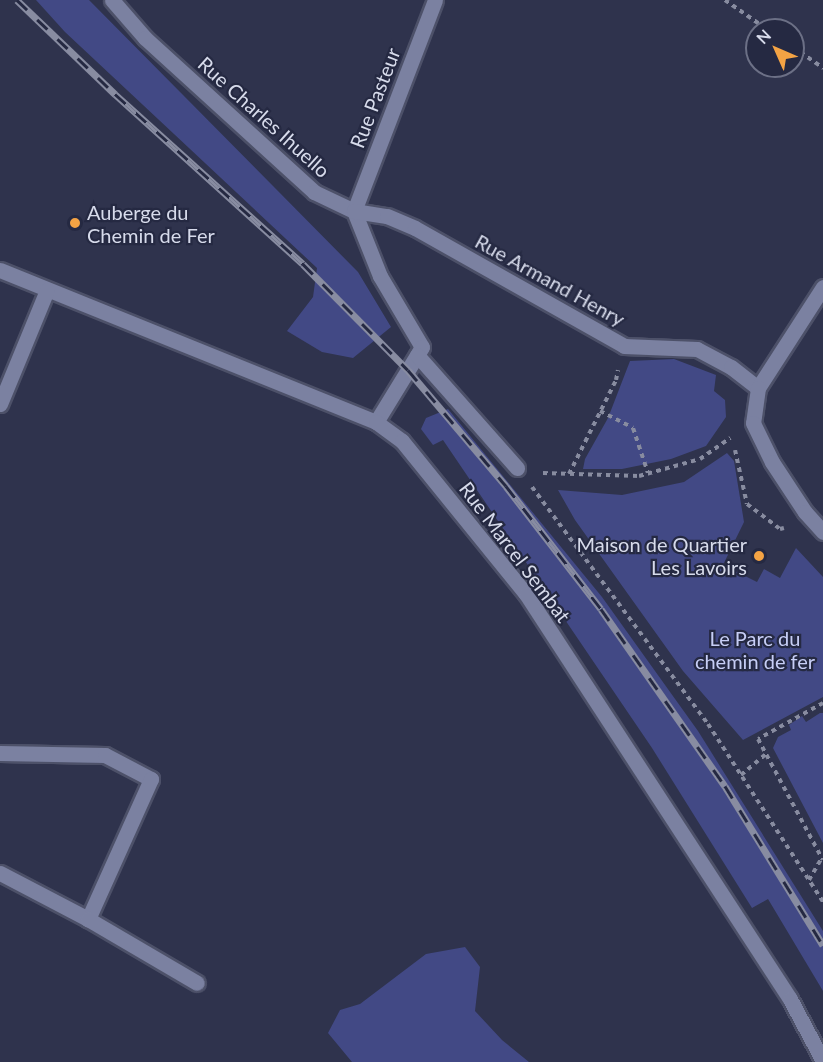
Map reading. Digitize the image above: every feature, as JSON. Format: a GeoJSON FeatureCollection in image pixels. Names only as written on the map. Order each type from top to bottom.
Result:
{"type":"FeatureCollection","features":[{"type":"Feature","properties":{"kind":"street","name":"Rue Charles Ihuello"},"geometry":{"type":"LineString","coordinates":[[112,0],[145,38],[314,192],[354,211]]}},
{"type":"Feature","properties":{"kind":"street","name":"Rue Pasteur"},"geometry":{"type":"LineString","coordinates":[[354,211],[435,0]]}},
{"type":"Feature","properties":{"kind":"street","name":"Rue Armand Henry"},"geometry":{"type":"LineString","coordinates":[[354,211],[387,216],[415,228],[624,346],[697,349],[731,367],[758,388]]}},
{"type":"Feature","properties":{"kind":"street"},"geometry":{"type":"LineString","coordinates":[[354,211],[380,276],[422,347],[376,422]]}},
{"type":"Feature","properties":{"kind":"street","name":"Rue Marcel Sembat"},"geometry":{"type":"LineString","coordinates":[[0,270],[376,422],[402,441],[526,594],[790,999],[823,1061]]}},
{"type":"Feature","properties":{"kind":"street"},"geometry":{"type":"LineString","coordinates":[[823,287],[758,388],[753,423],[772,462],[805,512],[823,532]]}},
{"type":"Feature","properties":{"kind":"street"},"geometry":{"type":"LineString","coordinates":[[0,404],[47,290]]}},
{"type":"Feature","properties":{"kind":"street"},"geometry":{"type":"LineString","coordinates":[[417,355],[517,468]]}},
{"type":"Feature","properties":{"kind":"street"},"geometry":{"type":"LineString","coordinates":[[0,753],[105,755],[152,779],[87,919]]}},
{"type":"Feature","properties":{"kind":"street"},"geometry":{"type":"LineString","coordinates":[[0,873],[87,919],[197,983]]}},
{"type":"Feature","properties":{"kind":"path"},"geometry":{"type":"LineString","coordinates":[[725,0],[751,18]]}},
{"type":"Feature","properties":{"kind":"path"},"geometry":{"type":"LineString","coordinates":[[805,55],[823,68]]}},
{"type":"Feature","properties":{"kind":"path"},"geometry":{"type":"LineString","coordinates":[[568,474],[616,380],[624,346]]}},
{"type":"Feature","properties":{"kind":"path"},"geometry":{"type":"LineString","coordinates":[[600,411],[633,428],[648,473]]}},
{"type":"Feature","properties":{"kind":"path"},"geometry":{"type":"LineString","coordinates":[[517,468],[552,474],[639,476],[700,459],[753,423]]}},
{"type":"Feature","properties":{"kind":"path"},"geometry":{"type":"LineString","coordinates":[[517,468],[708,723],[823,902]]}},
{"type":"Feature","properties":{"kind":"path"},"geometry":{"type":"LineString","coordinates":[[808,880],[822,860],[758,739],[823,703]]}},
{"type":"Feature","properties":{"kind":"path"},"geometry":{"type":"LineString","coordinates":[[741,775],[766,754]]}},
{"type":"Feature","properties":{"kind":"green space"},"geometry":{"type":"Polygon","coordinates":[[[36,0],[89,0],[358,272],[391,327],[353,358],[322,352],[287,331],[313,297],[317,268],[65,32],[36,0]]]}},
{"type":"Feature","properties":{"kind":"green space"},"geometry":{"type":"Polygon","coordinates":[[[674,359],[716,375],[714,391],[725,400],[726,417],[706,446],[671,459],[622,469],[583,469],[585,459],[608,418],[630,361],[674,359]]]}},
{"type":"Feature","properties":{"kind":"green space"},"geometry":{"type":"Polygon","coordinates":[[[448,409],[602,597],[698,731],[823,931],[823,991],[768,899],[752,908],[652,748],[443,440],[433,445],[421,429],[426,418],[448,409]]]}},
{"type":"Feature","properties":{"kind":"green space","name":"Le Parc du chemin de fer"},"geometry":{"type":"Polygon","coordinates":[[[727,453],[734,461],[744,522],[723,565],[757,582],[764,569],[780,578],[796,548],[823,577],[823,697],[743,740],[683,671],[575,520],[558,490],[622,495],[684,482],[727,453]]]}},
{"type":"Feature","properties":{"kind":"green space"},"geometry":{"type":"Polygon","coordinates":[[[823,713],[823,843],[773,748],[778,737],[791,730],[789,725],[802,716],[806,722],[823,713]]]}},
{"type":"Feature","properties":{"kind":"green space"},"geometry":{"type":"Polygon","coordinates":[[[465,947],[480,967],[475,1011],[502,1040],[529,1062],[352,1062],[328,1033],[340,1010],[360,1004],[426,954],[465,947]]]}},
{"type":"Feature","properties":{"kind":"railway"},"geometry":{"type":"LineString","coordinates":[[17,0],[115,94],[303,264],[408,370],[506,486],[601,609],[725,786],[823,945]]}},
{"type":"Feature","properties":{"kind":"place","name":"Auberge du Chemin de Fer"},"geometry":{"type":"Point","coordinates":[75,223]}},
{"type":"Feature","properties":{"kind":"place","name":"Maison de Quartier Les Lavoirs"},"geometry":{"type":"Point","coordinates":[759,556]}}]}
